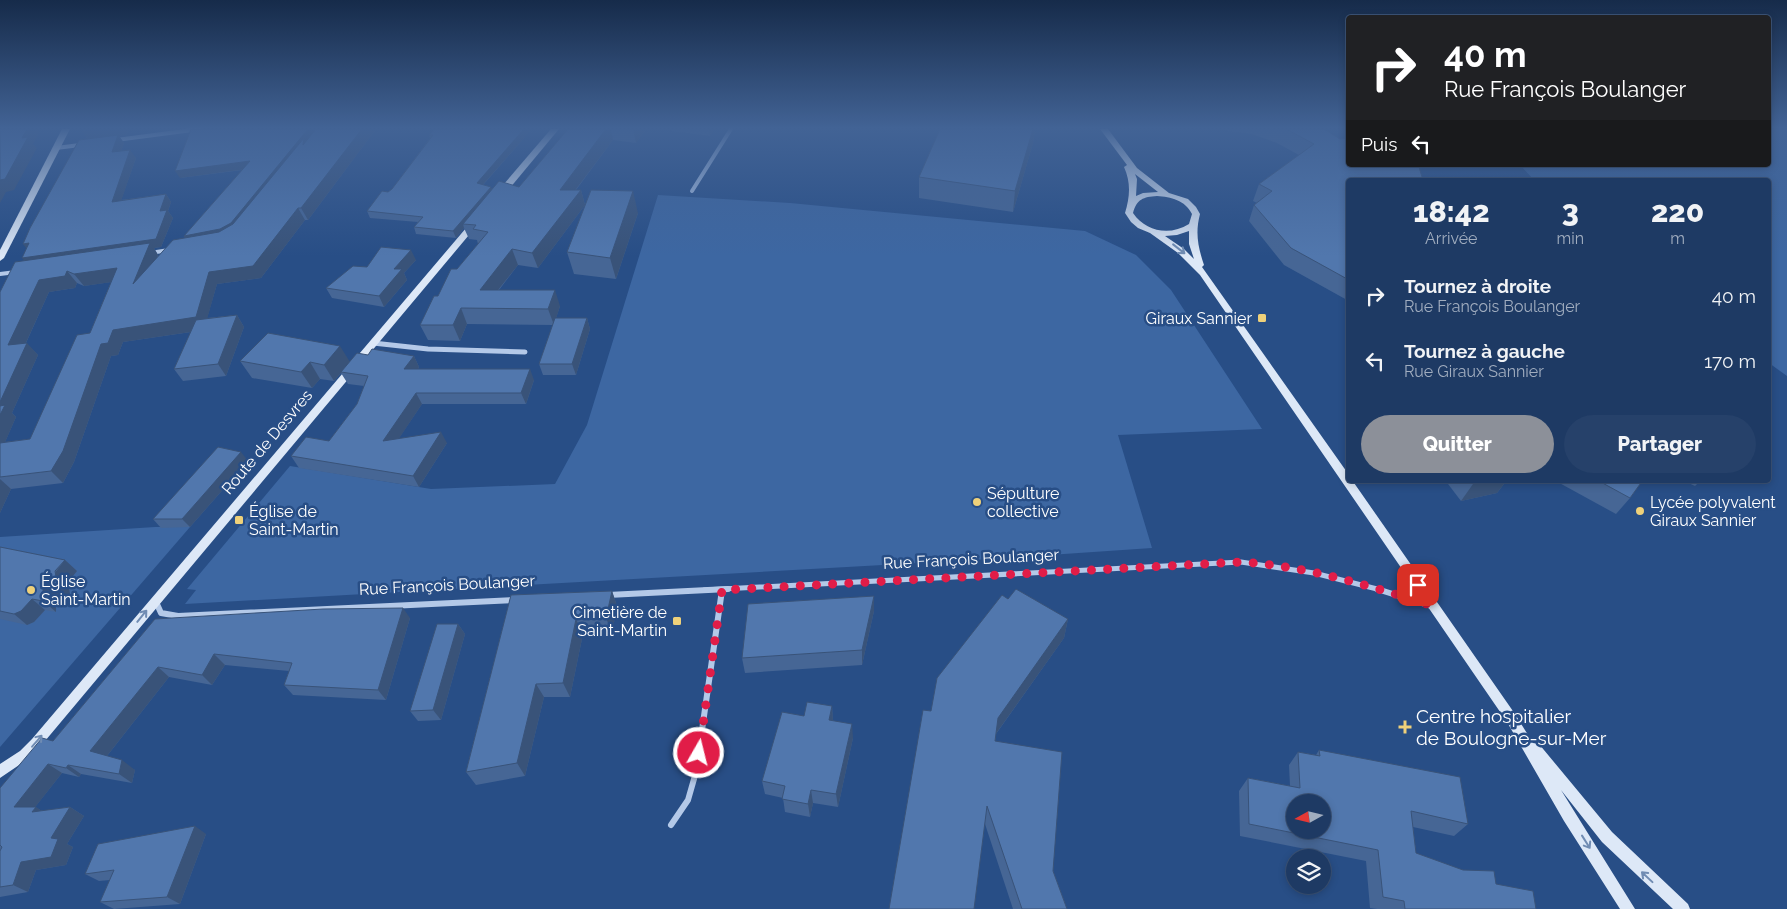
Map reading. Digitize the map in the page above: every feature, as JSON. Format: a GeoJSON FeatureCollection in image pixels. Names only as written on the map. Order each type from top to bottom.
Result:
{"type":"FeatureCollection","features":[{"type":"Feature","properties":{"kind":"street"},"geometry":{"type":"LineString","coordinates":[[0,258],[44,171]]}},
{"type":"Feature","properties":{"kind":"street"},"geometry":{"type":"LineString","coordinates":[[492,203],[519,171]]}},
{"type":"Feature","properties":{"kind":"street"},"geometry":{"type":"LineString","coordinates":[[692,190],[704,171]]}},
{"type":"Feature","properties":{"kind":"street"},"geometry":{"type":"LineString","coordinates":[[1130,171],[1133,179],[1132,203],[1129,210],[1132,218],[1139,225],[1151,230],[1181,250],[1203,273],[1346,480]]}},
{"type":"Feature","properties":{"kind":"street"},"geometry":{"type":"LineString","coordinates":[[1136,171],[1144,179],[1168,195],[1183,200],[1193,208],[1196,217],[1193,225],[1194,251],[1203,273]]}},
{"type":"Feature","properties":{"kind":"street"},"geometry":{"type":"LineString","coordinates":[[1132,203],[1147,195],[1168,195]]}},
{"type":"Feature","properties":{"kind":"street","name":"Route de Desvres"},"geometry":{"type":"LineString","coordinates":[[0,772],[24,755],[36,743],[480,217]]}},
{"type":"Feature","properties":{"kind":"street"},"geometry":{"type":"LineString","coordinates":[[1151,230],[1175,233],[1193,225]]}},
{"type":"Feature","properties":{"kind":"street"},"geometry":{"type":"LineString","coordinates":[[140,254],[170,250]]}},
{"type":"Feature","properties":{"kind":"street"},"geometry":{"type":"LineString","coordinates":[[0,274],[22,271]]}},
{"type":"Feature","properties":{"kind":"street"},"geometry":{"type":"LineString","coordinates":[[373,343],[428,349],[525,352]]}},
{"type":"Feature","properties":{"kind":"street"},"geometry":{"type":"LineString","coordinates":[[1348,483],[1511,718],[1607,837],[1683,909]]}},
{"type":"Feature","properties":{"kind":"street","name":"Rue François Boulanger"},"geometry":{"type":"LineString","coordinates":[[599,596],[1241,562],[1333,576],[1433,606]]}},
{"type":"Feature","properties":{"kind":"street"},"geometry":{"type":"LineString","coordinates":[[670,825],[688,800],[696,772],[722,590]]}},
{"type":"Feature","properties":{"kind":"street","name":"Rue François Boulanger"},"geometry":{"type":"LineString","coordinates":[[156,600],[161,613],[178,616],[521,600]]}},
{"type":"Feature","properties":{"kind":"street"},"geometry":{"type":"LineString","coordinates":[[1511,718],[1569,816],[1628,909]]}},
{"type":"Feature","properties":{"kind":"shaded area"},"geometry":{"type":"Polygon","coordinates":[[[1526,171],[1787,171],[1787,376],[1771,364],[1771,178],[1532,178],[1526,171]]]}},
{"type":"Feature","properties":{"kind":"shaded area"},"geometry":{"type":"Polygon","coordinates":[[[658,195],[790,203],[1085,231],[1136,255],[1171,290],[1262,429],[1118,435],[1152,548],[990,559],[185,604],[196,590],[187,589],[290,466],[431,489],[555,484],[587,425],[658,195]]]}},
{"type":"Feature","properties":{"kind":"shaded area"},"geometry":{"type":"Polygon","coordinates":[[[155,527],[190,527],[0,747],[0,537],[155,527]]]}},
{"type":"Feature","properties":{"kind":"building"},"geometry":{"type":"Polygon","coordinates":[[[0,171],[9,171],[5,179],[0,180],[0,171]]]}},
{"type":"Feature","properties":{"kind":"building"},"geometry":{"type":"Polygon","coordinates":[[[62,171],[123,171],[112,202],[166,194],[160,211],[167,210],[156,239],[22,258],[29,243],[23,244],[62,171]]]}},
{"type":"Feature","properties":{"kind":"building"},"geometry":{"type":"Polygon","coordinates":[[[241,171],[273,171],[231,223],[220,229],[184,236],[241,171]]]}},
{"type":"Feature","properties":{"kind":"building"},"geometry":{"type":"Polygon","coordinates":[[[276,171],[329,171],[253,266],[209,272],[196,317],[113,330],[108,343],[101,344],[63,451],[51,471],[0,477],[0,443],[30,439],[77,335],[90,333],[117,268],[74,274],[67,271],[65,276],[39,280],[8,345],[27,343],[0,402],[0,292],[15,262],[150,243],[133,284],[173,240],[219,232],[233,224],[276,171]]]}},
{"type":"Feature","properties":{"kind":"building"},"geometry":{"type":"Polygon","coordinates":[[[405,171],[487,171],[477,183],[491,187],[453,231],[414,227],[423,217],[367,211],[382,191],[388,192],[405,171]]]}},
{"type":"Feature","properties":{"kind":"building"},"geometry":{"type":"Polygon","coordinates":[[[532,171],[574,171],[560,190],[581,190],[532,253],[512,249],[480,290],[555,290],[548,309],[461,308],[453,325],[420,325],[434,296],[438,296],[451,269],[457,269],[488,232],[473,229],[476,225],[463,224],[499,181],[519,187],[532,171]]]}},
{"type":"Feature","properties":{"kind":"building"},"geometry":{"type":"Polygon","coordinates":[[[921,171],[1021,171],[1015,191],[919,177],[921,171]]]}},
{"type":"Feature","properties":{"kind":"building"},"geometry":{"type":"Polygon","coordinates":[[[1276,171],[1420,171],[1422,178],[1346,178],[1346,278],[1291,248],[1254,205],[1272,191],[1259,184],[1276,171]]]}},
{"type":"Feature","properties":{"kind":"building"},"geometry":{"type":"Polygon","coordinates":[[[591,190],[633,191],[610,258],[567,252],[591,190]]]}},
{"type":"Feature","properties":{"kind":"building"},"geometry":{"type":"Polygon","coordinates":[[[381,247],[411,250],[394,269],[402,269],[379,296],[326,288],[353,266],[367,267],[381,247]]]}},
{"type":"Feature","properties":{"kind":"building"},"geometry":{"type":"Polygon","coordinates":[[[237,315],[218,364],[174,369],[196,320],[237,315]]]}},
{"type":"Feature","properties":{"kind":"building"},"geometry":{"type":"Polygon","coordinates":[[[555,318],[587,318],[572,364],[539,364],[555,318]]]}},
{"type":"Feature","properties":{"kind":"building"},"geometry":{"type":"Polygon","coordinates":[[[268,333],[340,346],[324,365],[310,362],[301,372],[240,361],[268,333]]]}},
{"type":"Feature","properties":{"kind":"building"},"geometry":{"type":"Polygon","coordinates":[[[372,349],[414,356],[404,369],[530,369],[521,393],[416,393],[383,441],[441,432],[413,476],[291,456],[306,437],[329,441],[357,404],[368,376],[341,372],[357,353],[368,355],[372,349]]]}},
{"type":"Feature","properties":{"kind":"building"},"geometry":{"type":"Polygon","coordinates":[[[5,405],[0,415],[0,406],[5,405]]]}},
{"type":"Feature","properties":{"kind":"building"},"geometry":{"type":"Polygon","coordinates":[[[218,447],[241,452],[182,519],[153,519],[218,447]]]}},
{"type":"Feature","properties":{"kind":"building"},"geometry":{"type":"Polygon","coordinates":[[[1602,483],[1641,483],[1630,498],[1602,483]]]}},
{"type":"Feature","properties":{"kind":"building","name":"Église Saint-Martin"},"geometry":{"type":"Polygon","coordinates":[[[0,547],[65,560],[55,571],[57,583],[43,588],[43,601],[32,599],[21,611],[14,614],[0,611],[0,547]]]}},
{"type":"Feature","properties":{"kind":"building"},"geometry":{"type":"Polygon","coordinates":[[[1016,589],[1068,619],[998,718],[995,741],[1062,752],[1053,871],[1067,909],[1022,909],[987,806],[974,909],[889,909],[923,710],[931,711],[937,678],[1002,595],[1008,599],[1016,589]]]}},
{"type":"Feature","properties":{"kind":"building"},"geometry":{"type":"Polygon","coordinates":[[[612,591],[606,618],[576,619],[563,683],[536,684],[517,763],[466,772],[511,595],[612,591]]]}},
{"type":"Feature","properties":{"kind":"building"},"geometry":{"type":"Polygon","coordinates":[[[874,596],[862,650],[742,658],[748,604],[874,596]]]}},
{"type":"Feature","properties":{"kind":"building"},"geometry":{"type":"Polygon","coordinates":[[[403,608],[378,690],[284,685],[292,663],[214,654],[202,675],[158,667],[90,751],[122,760],[119,774],[68,765],[66,768],[48,764],[14,807],[36,807],[32,812],[70,807],[51,838],[58,839],[51,857],[21,862],[13,885],[0,887],[0,851],[2,847],[0,845],[0,788],[42,738],[53,741],[155,619],[323,609],[403,608]]]}},
{"type":"Feature","properties":{"kind":"building"},"geometry":{"type":"Polygon","coordinates":[[[437,624],[458,624],[433,710],[410,711],[437,624]]]}},
{"type":"Feature","properties":{"kind":"building"},"geometry":{"type":"Polygon","coordinates":[[[807,702],[832,706],[829,720],[852,724],[836,794],[811,790],[808,804],[782,799],[785,786],[762,781],[782,712],[804,716],[807,702]]]}},
{"type":"Feature","properties":{"kind":"building"},"geometry":{"type":"Polygon","coordinates":[[[1319,750],[1460,777],[1468,824],[1411,811],[1416,853],[1463,870],[1494,871],[1496,884],[1533,891],[1536,909],[1405,909],[1404,901],[1383,897],[1378,850],[1323,839],[1331,839],[1331,794],[1286,794],[1286,831],[1249,824],[1248,778],[1300,788],[1298,752],[1320,756],[1319,750]]]}},
{"type":"Feature","properties":{"kind":"building"},"geometry":{"type":"Polygon","coordinates":[[[195,826],[167,897],[100,902],[114,870],[85,874],[98,844],[195,826]]]}},
{"type":"Feature","properties":{"kind":"place","name":"Giraux Sannier"},"geometry":{"type":"Point","coordinates":[1262,318]}},
{"type":"Feature","properties":{"kind":"place","name":"Sépulture collective"},"geometry":{"type":"Point","coordinates":[977,502]}},
{"type":"Feature","properties":{"kind":"place","name":"Lycée polyvalent Giraux Sannier"},"geometry":{"type":"Point","coordinates":[1640,511]}},
{"type":"Feature","properties":{"kind":"place","name":"Église de Saint-Martin"},"geometry":{"type":"Point","coordinates":[239,520]}},
{"type":"Feature","properties":{"kind":"place","name":"Église Saint-Martin"},"geometry":{"type":"Point","coordinates":[31,590]}},
{"type":"Feature","properties":{"kind":"place","name":"Cimetière de Saint-Martin"},"geometry":{"type":"Point","coordinates":[677,621]}},
{"type":"Feature","properties":{"kind":"place","name":"Centre hospitalier de Boulogne-sur-Mer"},"geometry":{"type":"Point","coordinates":[1405,727]}},
{"type":"Feature","properties":{"kind":"route"},"geometry":{"type":"LineString","coordinates":[[699,753],[722,590],[1241,562],[1333,576],[1433,606],[1418,585]]}}]}
